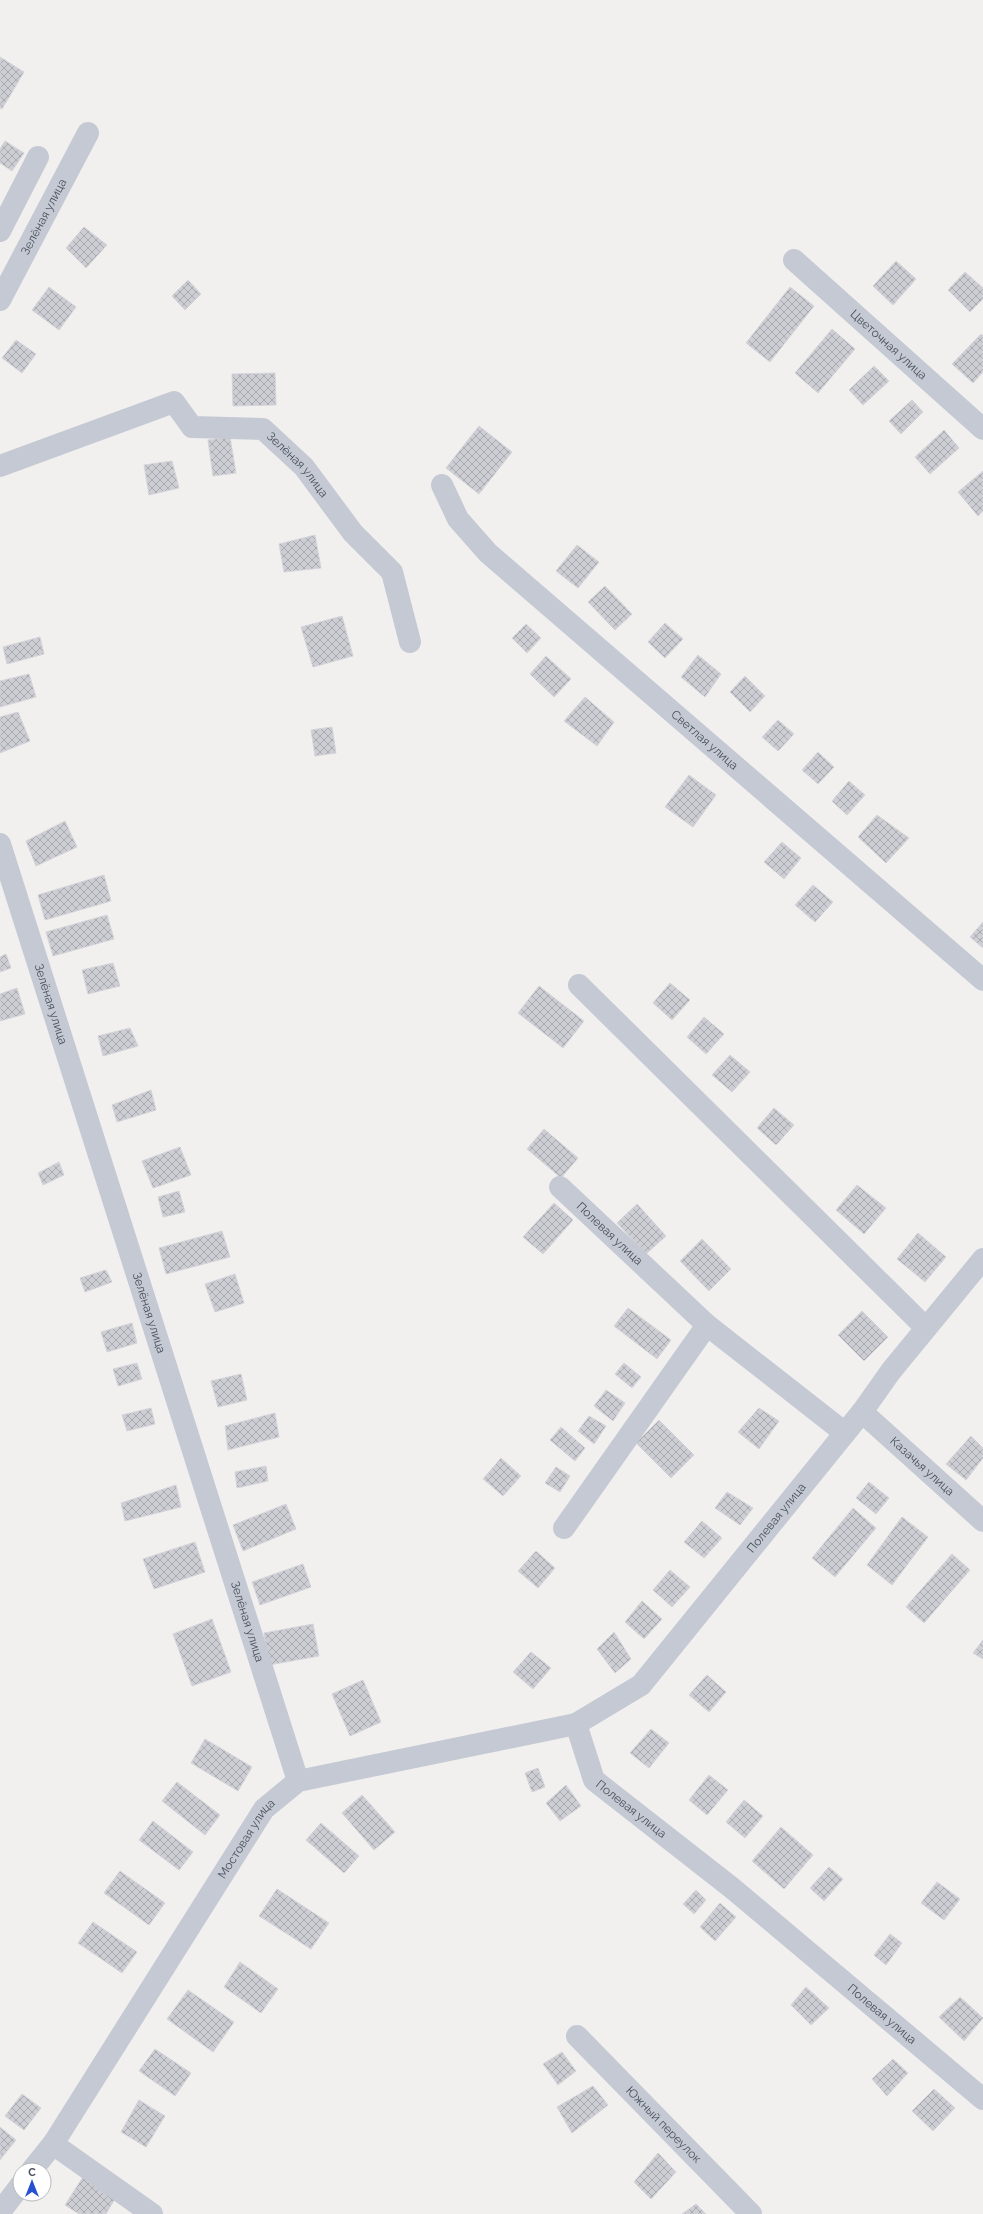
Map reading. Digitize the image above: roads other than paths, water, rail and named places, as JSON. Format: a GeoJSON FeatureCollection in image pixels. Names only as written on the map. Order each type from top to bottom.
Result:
{"type":"FeatureCollection","features":[{"type":"Feature","properties":{"kind":"street","name":"Зелёная улица"},"geometry":{"type":"LineString","coordinates":[[0,300],[88,133]]}},
{"type":"Feature","properties":{"kind":"street"},"geometry":{"type":"LineString","coordinates":[[0,231],[38,157]]}},
{"type":"Feature","properties":{"kind":"street","name":"Цветочная улица"},"geometry":{"type":"LineString","coordinates":[[794,260],[983,429]]}},
{"type":"Feature","properties":{"kind":"street","name":"Зелёная улица"},"geometry":{"type":"LineString","coordinates":[[0,466],[174,402],[192,427],[263,429],[304,467],[353,534],[392,572],[410,642]]}},
{"type":"Feature","properties":{"kind":"street","name":"Светлая улица"},"geometry":{"type":"LineString","coordinates":[[442,486],[458,519],[488,553],[983,980]]}},
{"type":"Feature","properties":{"kind":"street","name":"Зелёная улица"},"geometry":{"type":"LineString","coordinates":[[0,844],[298,1781]]}},
{"type":"Feature","properties":{"kind":"street"},"geometry":{"type":"LineString","coordinates":[[579,984],[926,1328]]}},
{"type":"Feature","properties":{"kind":"street","name":"Полевая улица"},"geometry":{"type":"LineString","coordinates":[[560,1186],[707,1325],[845,1433]]}},
{"type":"Feature","properties":{"kind":"street","name":"Полевая улица"},"geometry":{"type":"LineString","coordinates":[[983,1259],[891,1371],[862,1412],[641,1685],[576,1724],[594,1780],[732,1888],[983,2099]]}},
{"type":"Feature","properties":{"kind":"street"},"geometry":{"type":"LineString","coordinates":[[564,1528],[707,1325]]}},
{"type":"Feature","properties":{"kind":"street","name":"Казачья улица"},"geometry":{"type":"LineString","coordinates":[[862,1412],[983,1521]]}},
{"type":"Feature","properties":{"kind":"street","name":"Мостовая улица"},"geometry":{"type":"LineString","coordinates":[[38,2162],[53,2144],[264,1809],[298,1781],[576,1724]]}},
{"type":"Feature","properties":{"kind":"street","name":"Южный переулок"},"geometry":{"type":"LineString","coordinates":[[577,2036],[750,2214]]}},
{"type":"Feature","properties":{"kind":"street"},"geometry":{"type":"LineString","coordinates":[[53,2144],[152,2214]]}},
{"type":"Feature","properties":{"kind":"street"},"geometry":{"type":"LineString","coordinates":[[0,2212],[12,2196]]}}]}
